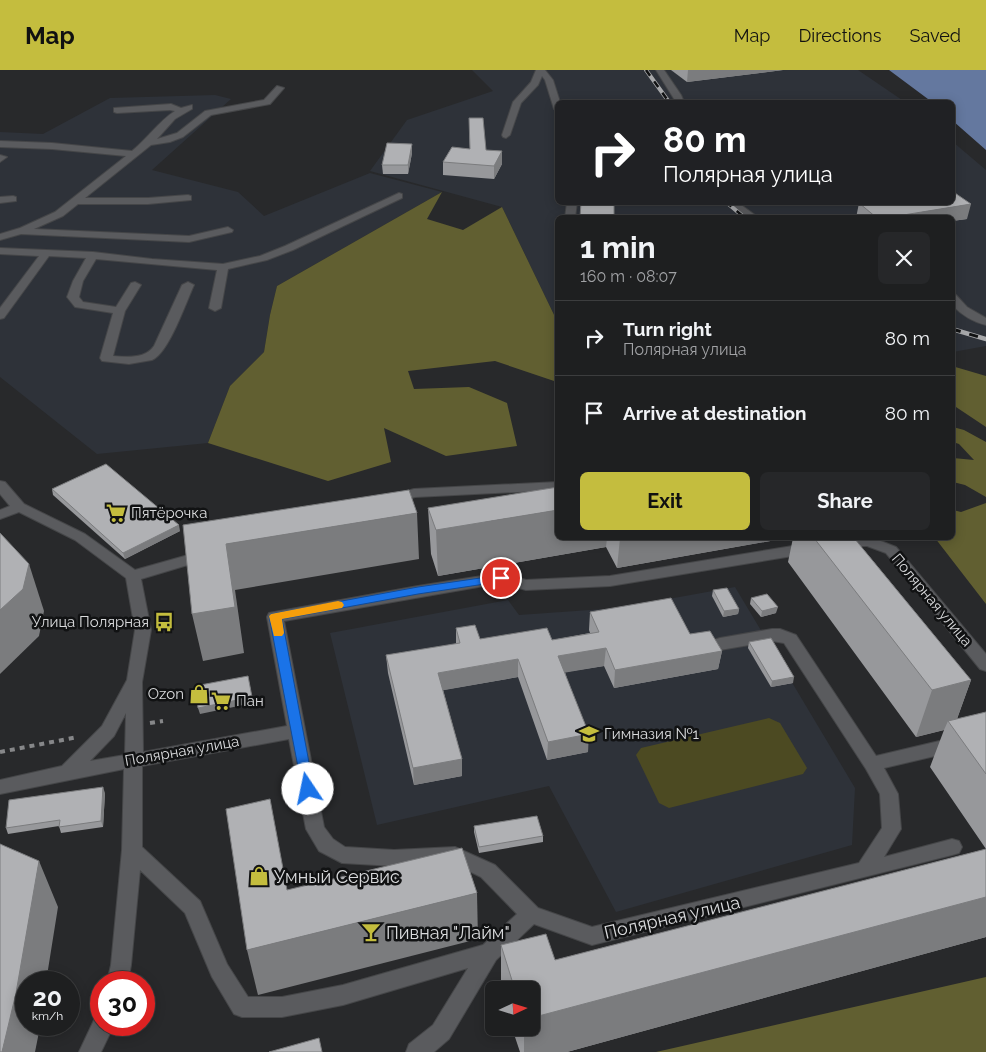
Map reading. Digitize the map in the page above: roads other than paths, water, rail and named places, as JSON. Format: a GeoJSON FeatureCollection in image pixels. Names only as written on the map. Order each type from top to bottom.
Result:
{"type":"FeatureCollection","features":[{"type":"Feature","properties":{"kind":"street"},"geometry":{"type":"LineString","coordinates":[[506,135],[517,102],[535,83],[540,70],[549,80],[555,100]]}},
{"type":"Feature","properties":{"kind":"street"},"geometry":{"type":"LineString","coordinates":[[660,70],[679,100]]}},
{"type":"Feature","properties":{"kind":"street"},"geometry":{"type":"LineString","coordinates":[[148,143],[168,140],[180,135],[208,113],[267,102],[280,88]]}},
{"type":"Feature","properties":{"kind":"street"},"geometry":{"type":"LineString","coordinates":[[0,236],[45,222],[59,214],[148,143],[172,117],[186,109],[171,107],[117,110]]}},
{"type":"Feature","properties":{"kind":"street"},"geometry":{"type":"LineString","coordinates":[[0,144],[52,146],[133,154]]}},
{"type":"Feature","properties":{"kind":"street"},"geometry":{"type":"LineString","coordinates":[[0,251],[93,255],[152,262],[223,267],[263,258],[400,196]]}},
{"type":"Feature","properties":{"kind":"street"},"geometry":{"type":"LineString","coordinates":[[77,201],[148,201],[188,198]]}},
{"type":"Feature","properties":{"kind":"street"},"geometry":{"type":"LineString","coordinates":[[0,200],[14,199]]}},
{"type":"Feature","properties":{"kind":"street"},"geometry":{"type":"LineString","coordinates":[[734,205],[750,215]]}},
{"type":"Feature","properties":{"kind":"street"},"geometry":{"type":"LineString","coordinates":[[15,232],[189,239],[228,230]]}},
{"type":"Feature","properties":{"kind":"street"},"geometry":{"type":"LineString","coordinates":[[0,316],[46,253]]}},
{"type":"Feature","properties":{"kind":"street"},"geometry":{"type":"LineString","coordinates":[[93,255],[78,281],[73,297],[79,305],[119,311]]}},
{"type":"Feature","properties":{"kind":"street"},"geometry":{"type":"LineString","coordinates":[[215,308],[223,267]]}},
{"type":"Feature","properties":{"kind":"street"},"geometry":{"type":"LineString","coordinates":[[135,285],[119,311],[106,358],[111,360],[150,357],[160,346],[188,285]]}},
{"type":"Feature","properties":{"kind":"street"},"geometry":{"type":"LineString","coordinates":[[955,302],[958,306],[974,317],[986,322]]}},
{"type":"Feature","properties":{"kind":"street"},"geometry":{"type":"LineString","coordinates":[[0,485],[19,507],[80,537],[133,576],[143,630],[136,680],[132,850],[120,971]]}},
{"type":"Feature","properties":{"kind":"street"},"geometry":{"type":"LineString","coordinates":[[378,503],[414,493],[555,486]]}},
{"type":"Feature","properties":{"kind":"street"},"geometry":{"type":"LineString","coordinates":[[0,514],[19,507]]}},
{"type":"Feature","properties":{"kind":"street","name":"Полярная улица"},"geometry":{"type":"LineString","coordinates":[[952,847],[592,936],[531,914],[488,871],[455,855],[394,858],[342,855],[326,845],[316,828],[275,616],[418,590],[501,578],[526,585],[610,581],[818,542],[868,541],[891,550],[986,665]]}},
{"type":"Feature","properties":{"kind":"street"},"geometry":{"type":"LineString","coordinates":[[818,542],[835,559]]}},
{"type":"Feature","properties":{"kind":"street"},"geometry":{"type":"LineString","coordinates":[[133,576],[223,550]]}},
{"type":"Feature","properties":{"kind":"street"},"geometry":{"type":"LineString","coordinates":[[720,644],[772,635],[780,635],[790,639],[872,764],[889,794],[892,828],[865,870]]}},
{"type":"Feature","properties":{"kind":"street"},"geometry":{"type":"LineString","coordinates":[[68,772],[108,731],[136,680]]}},
{"type":"Feature","properties":{"kind":"street","name":"Полярная улица"},"geometry":{"type":"LineString","coordinates":[[0,787],[68,772],[296,730]]}},
{"type":"Feature","properties":{"kind":"street"},"geometry":{"type":"LineString","coordinates":[[872,764],[986,737]]}},
{"type":"Feature","properties":{"kind":"street"},"geometry":{"type":"LineString","coordinates":[[132,850],[193,907],[219,970],[242,1006],[282,1007],[343,996],[489,953]]}},
{"type":"Feature","properties":{"kind":"street"},"geometry":{"type":"LineString","coordinates":[[417,1052],[441,1032],[489,953],[531,914]]}},
{"type":"Feature","properties":{"kind":"street"},"geometry":{"type":"LineString","coordinates":[[90,1052],[98,1036]]}},
{"type":"Feature","properties":{"kind":"water"},"geometry":{"type":"Polygon","coordinates":[[[889,70],[986,70],[986,150],[955,123],[955,100],[929,100],[889,70]]]}},
{"type":"Feature","properties":{"kind":"railway"},"geometry":{"type":"LineString","coordinates":[[646,70],[668,100]]}},
{"type":"Feature","properties":{"kind":"railway"},"geometry":{"type":"LineString","coordinates":[[730,205],[741,215]]}},
{"type":"Feature","properties":{"kind":"railway"},"geometry":{"type":"LineString","coordinates":[[955,330],[986,339]]}},
{"type":"Feature","properties":{"kind":"place","name":"Пятёрочка"},"geometry":{"type":"Point","coordinates":[116,513]}},
{"type":"Feature","properties":{"kind":"place","name":"Улица Полярная"},"geometry":{"type":"Point","coordinates":[164,622]}},
{"type":"Feature","properties":{"kind":"place","name":"Ozon"},"geometry":{"type":"Point","coordinates":[199,694]}},
{"type":"Feature","properties":{"kind":"place","name":"Пан"},"geometry":{"type":"Point","coordinates":[221,701]}},
{"type":"Feature","properties":{"kind":"place","name":"Гимназия №1"},"geometry":{"type":"Point","coordinates":[589,734]}},
{"type":"Feature","properties":{"kind":"place","name":"Умный Сервис"},"geometry":{"type":"Point","coordinates":[259,876]}},
{"type":"Feature","properties":{"kind":"place","name":"Пивная \"Лайм\""},"geometry":{"type":"Point","coordinates":[371,932]}}]}
